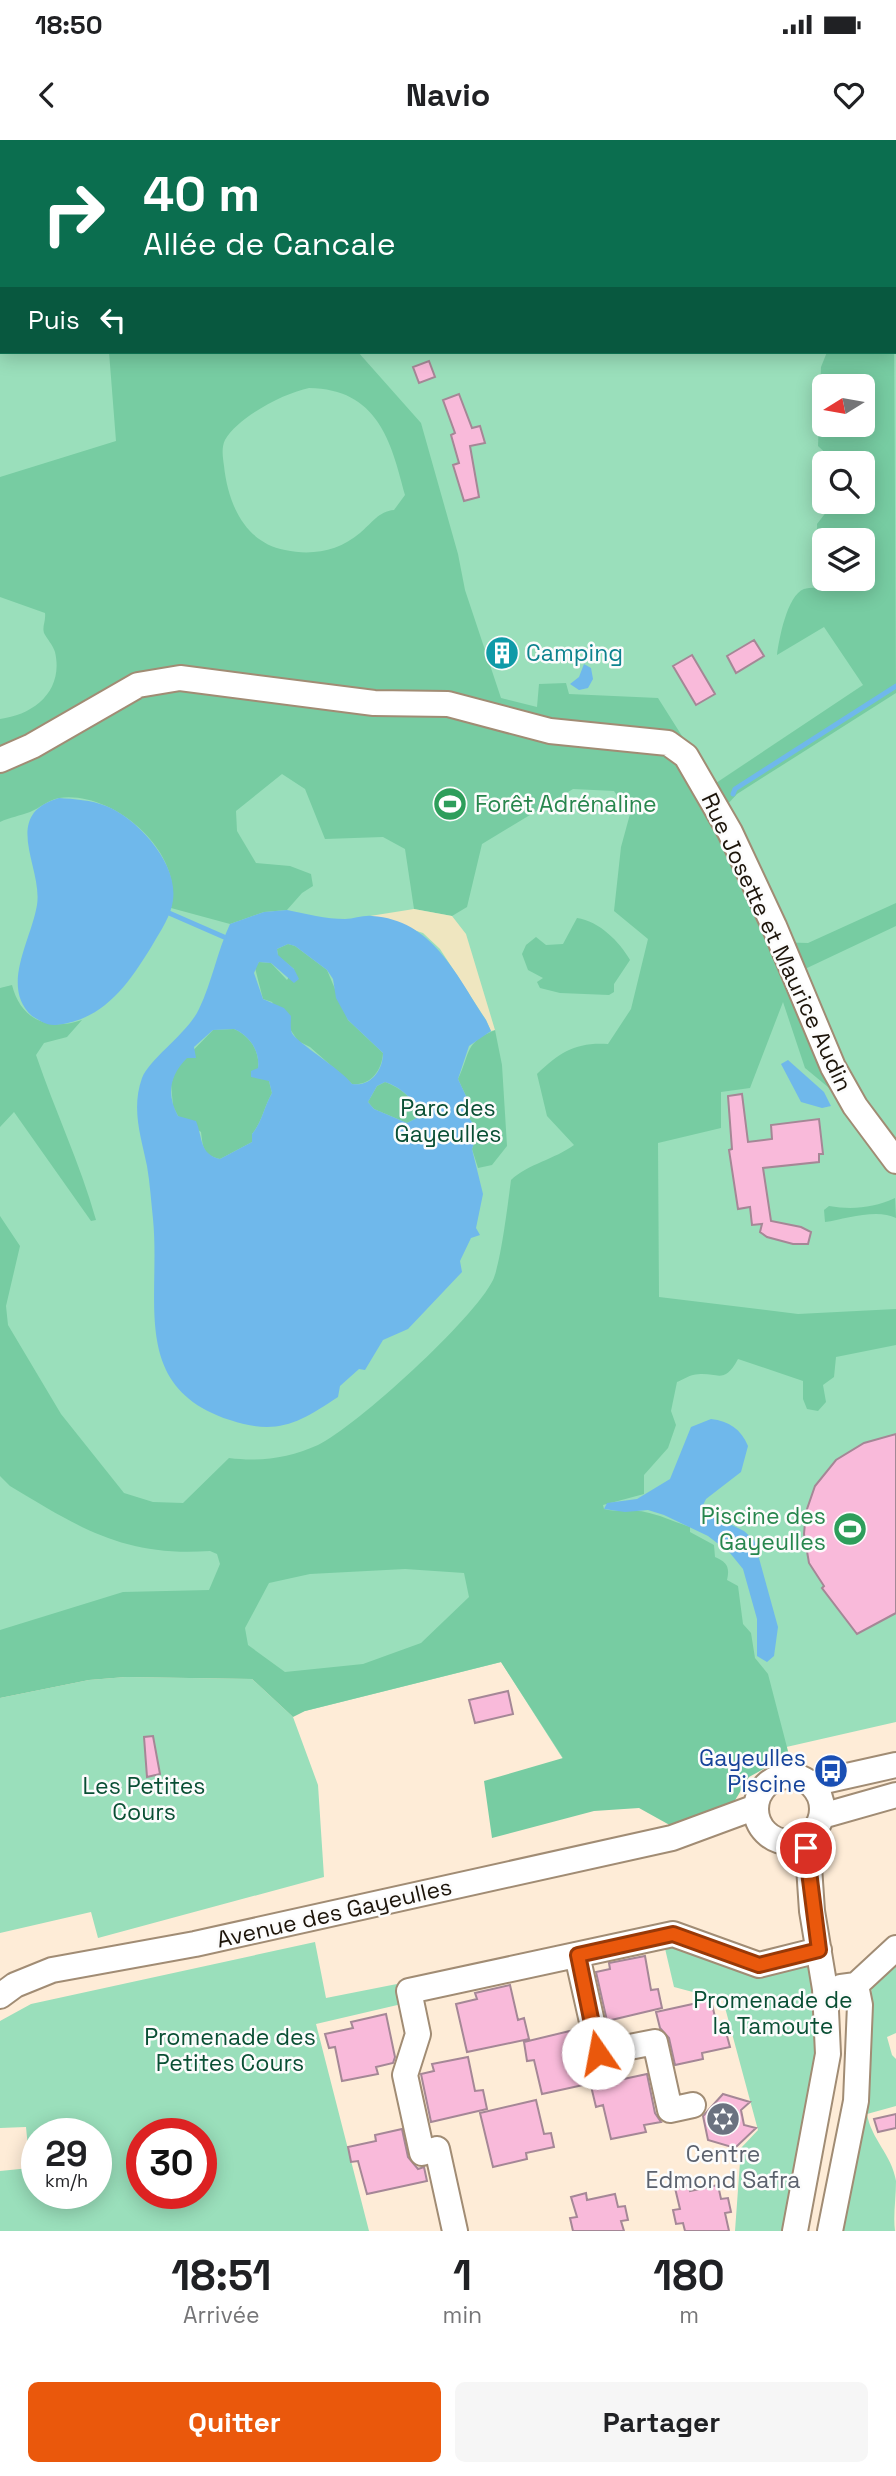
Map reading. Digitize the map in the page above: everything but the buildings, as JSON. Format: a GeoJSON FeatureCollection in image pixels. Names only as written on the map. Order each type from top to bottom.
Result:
{"type":"FeatureCollection","features":[{"type":"Feature","properties":{"kind":"street","name":"Rue Josette et Maurice Audin"},"geometry":{"type":"LineString","coordinates":[[0,760],[32,746],[138,685],[180,678],[374,703],[448,704],[550,731],[668,743],[686,756],[730,832],[775,926],[833,1067],[855,1105],[896,1161]]}},
{"type":"Feature","properties":{"kind":"street"},"geometry":{"type":"LineString","coordinates":[[811,1784],[896,1765]]}},
{"type":"Feature","properties":{"kind":"street"},"geometry":{"type":"LineString","coordinates":[[778,1829],[816,1828],[822,1816],[821,1799],[811,1784],[797,1777],[777,1778],[761,1791],[812,1911],[825,1989],[828,2054],[796,2231]]}},
{"type":"Feature","properties":{"kind":"street"},"geometry":{"type":"LineString","coordinates":[[822,1816],[896,1795]]}},
{"type":"Feature","properties":{"kind":"street","name":"Avenue des Gayeulles"},"geometry":{"type":"LineString","coordinates":[[0,1996],[15,1985],[52,1970],[195,1944],[672,1838],[778,1829]]}},
{"type":"Feature","properties":{"kind":"street"},"geometry":{"type":"LineString","coordinates":[[455,2231],[437,2149],[422,2153],[405,2075],[418,2034],[410,1990],[673,1934],[759,1965],[819,1950]]}},
{"type":"Feature","properties":{"kind":"street"},"geometry":{"type":"LineString","coordinates":[[825,1989],[856,1985],[896,1948]]}},
{"type":"Feature","properties":{"kind":"street"},"geometry":{"type":"LineString","coordinates":[[578,1955],[598,2053],[654,2042],[670,2110],[693,2105]]}},
{"type":"Feature","properties":{"kind":"street"},"geometry":{"type":"LineString","coordinates":[[830,2231],[856,2101],[860,2005],[856,1985]]}},
{"type":"Feature","properties":{"kind":"green space","name":"Parc des Gayeulles"},"geometry":{"type":"Polygon","coordinates":[[[0,354],[896,354],[896,1722],[782,1748],[563,1759],[501,1662],[305,1711],[250,1672],[88,1672],[0,1687],[0,354]]]}},
{"type":"Feature","properties":{"kind":"green space"},"geometry":{"type":"Polygon","coordinates":[[[109,354],[360,354],[421,423],[458,554],[465,590],[501,698],[537,707],[539,684],[566,683],[569,694],[658,698],[713,785],[863,685],[824,627],[777,655],[789,609],[798,593],[804,589],[875,591],[875,528],[817,528],[817,524],[825,514],[875,514],[875,451],[823,451],[818,446],[818,438],[875,438],[875,374],[821,374],[826,354],[894,354],[896,693],[737,794],[716,817],[773,942],[808,943],[896,903],[896,926],[788,977],[834,1092],[805,1068],[783,1002],[750,1088],[721,1092],[721,1128],[658,1143],[659,1297],[798,1314],[896,1309],[896,1345],[836,1357],[834,1377],[823,1385],[826,1402],[818,1411],[807,1409],[803,1399],[803,1381],[738,1359],[733,1368],[723,1375],[693,1375],[677,1382],[671,1411],[676,1425],[668,1448],[644,1475],[644,1494],[603,1505],[604,1509],[609,1510],[651,1513],[690,1527],[690,1532],[714,1545],[715,1557],[728,1568],[727,1580],[738,1586],[743,1624],[751,1633],[755,1658],[768,1674],[789,1755],[749,1777],[728,1812],[675,1828],[639,1808],[594,1811],[492,1838],[484,1781],[563,1758],[501,1662],[305,1711],[293,1717],[252,1679],[126,1677],[89,1680],[0,1698],[0,1630],[123,1592],[209,1590],[220,1564],[217,1554],[210,1551],[152,1549],[127,1544],[81,1527],[10,1486],[0,1476],[0,1216],[20,1246],[6,1306],[8,1325],[61,1414],[124,1493],[153,1502],[183,1503],[229,1458],[263,1459],[285,1456],[318,1445],[336,1434],[413,1370],[482,1298],[496,1271],[511,1180],[574,1145],[547,1116],[537,1074],[569,1050],[587,1045],[608,1044],[631,1009],[648,939],[614,911],[621,847],[630,814],[614,791],[573,789],[482,844],[467,907],[452,916],[414,909],[405,849],[383,837],[325,839],[305,789],[282,774],[236,811],[237,831],[256,863],[290,866],[311,874],[313,886],[302,893],[287,910],[264,912],[230,924],[171,908],[172,887],[167,866],[156,846],[122,815],[101,804],[80,798],[59,798],[0,822],[0,719],[24,712],[44,699],[51,689],[57,666],[54,649],[44,633],[45,613],[0,597],[0,477],[116,441],[109,354]],[[309,388],[275,401],[240,423],[225,440],[223,456],[226,480],[234,507],[249,530],[271,546],[295,552],[334,548],[352,539],[380,515],[394,510],[405,495],[394,455],[377,421],[351,397],[309,388]],[[405,1569],[310,1574],[269,1583],[245,1628],[248,1645],[285,1672],[363,1664],[421,1643],[469,1597],[464,1573],[405,1569]]]}},
{"type":"Feature","properties":{"kind":"green space"},"geometry":{"type":"Polygon","coordinates":[[[577,918],[593,923],[608,933],[630,960],[614,984],[614,992],[609,995],[560,993],[540,988],[537,982],[543,978],[528,970],[522,954],[526,945],[536,937],[546,945],[563,944],[577,918]]]}},
{"type":"Feature","properties":{"kind":"green space"},"geometry":{"type":"Polygon","coordinates":[[[288,944],[295,946],[327,970],[348,1020],[383,1053],[378,1071],[370,1080],[352,1084],[310,1047],[298,1041],[272,1002],[263,999],[255,968],[259,962],[271,963],[287,980],[294,969],[278,956],[277,949],[288,944]]]}},
{"type":"Feature","properties":{"kind":"green space"},"geometry":{"type":"Polygon","coordinates":[[[12,985],[22,1007],[38,1020],[59,1024],[82,1020],[67,1037],[44,1043],[36,1055],[83,1178],[96,1220],[91,1221],[14,1112],[0,1127],[0,988],[12,985]]]}},
{"type":"Feature","properties":{"kind":"green space"},"geometry":{"type":"Polygon","coordinates":[[[234,1029],[253,1045],[258,1068],[269,1081],[272,1093],[252,1134],[252,1142],[220,1159],[205,1150],[201,1132],[178,1116],[173,1106],[171,1084],[177,1067],[213,1030],[234,1029]]]}},
{"type":"Feature","properties":{"kind":"green space"},"geometry":{"type":"Polygon","coordinates":[[[495,1030],[502,1065],[507,1146],[492,1165],[478,1168],[472,1149],[476,1137],[469,1118],[466,1096],[458,1079],[473,1044],[495,1030]]]}},
{"type":"Feature","properties":{"kind":"green space"},"geometry":{"type":"Polygon","coordinates":[[[385,1082],[407,1095],[416,1105],[419,1117],[407,1123],[374,1109],[368,1102],[377,1086],[385,1082]]]}},
{"type":"Feature","properties":{"kind":"green space"},"geometry":{"type":"Polygon","coordinates":[[[895,1198],[896,1218],[870,1214],[825,1222],[824,1210],[829,1206],[862,1207],[895,1198]]]}},
{"type":"Feature","properties":{"kind":"green space","name":"Les Petites Cours"},"geometry":{"type":"Polygon","coordinates":[[[126,1677],[252,1679],[293,1717],[318,1785],[324,1877],[98,1938],[91,1912],[0,1933],[0,1698],[89,1680],[126,1677]]]}},
{"type":"Feature","properties":{"kind":"green space","name":"Promenade de la Tamoute"},"geometry":{"type":"Polygon","coordinates":[[[663,1940],[815,1963],[822,2054],[789,2231],[735,2231],[741,2148],[758,2130],[723,2000],[674,1987],[663,1940]]]}},
{"type":"Feature","properties":{"kind":"green space","name":"Promenade des Petites Cours"},"geometry":{"type":"Polygon","coordinates":[[[315,1942],[326,1998],[402,1983],[406,2003],[316,2024],[369,2231],[0,2231],[0,2171],[21,2169],[21,2209],[112,2209],[112,2118],[21,2118],[21,2127],[0,2128],[0,2021],[31,2004],[315,1942]]]}},
{"type":"Feature","properties":{"kind":"green space"},"geometry":{"type":"Polygon","coordinates":[[[896,1959],[896,2033],[887,2037],[892,2055],[896,2059],[896,2106],[867,2114],[894,2172],[895,2231],[842,2231],[862,2115],[872,1982],[896,1959]]]}},
{"type":"Feature","properties":{"kind":"sand"},"geometry":{"type":"Polygon","coordinates":[[[414,909],[452,916],[466,934],[495,1030],[491,1031],[440,949],[423,933],[370,916],[414,909]]]}},
{"type":"Feature","properties":{"kind":"water"},"geometry":{"type":"Polygon","coordinates":[[[584,664],[591,668],[593,679],[588,688],[579,690],[570,684],[579,677],[584,664]]]}},
{"type":"Feature","properties":{"kind":"water"},"geometry":{"type":"Polygon","coordinates":[[[59,798],[100,804],[131,821],[162,857],[173,886],[173,900],[168,917],[153,944],[114,997],[89,1016],[53,1025],[32,1016],[23,1004],[18,991],[18,978],[37,905],[28,829],[32,817],[41,806],[59,798]]]}},
{"type":"Feature","properties":{"kind":"water"},"geometry":{"type":"Polygon","coordinates":[[[287,910],[338,919],[372,916],[393,920],[411,928],[427,939],[453,968],[491,1031],[469,1046],[458,1079],[466,1096],[469,1118],[475,1126],[476,1137],[472,1149],[483,1194],[476,1228],[480,1235],[471,1238],[460,1261],[462,1272],[408,1329],[383,1340],[365,1370],[359,1369],[340,1386],[338,1397],[299,1420],[275,1427],[247,1425],[198,1405],[176,1386],[163,1364],[154,1310],[150,1185],[137,1112],[142,1078],[146,1070],[194,1018],[208,988],[230,924],[264,912],[287,910]],[[288,944],[277,949],[278,955],[294,969],[299,979],[294,983],[271,963],[259,962],[254,973],[263,999],[284,1008],[291,1016],[291,1031],[295,1037],[352,1084],[365,1083],[378,1071],[383,1053],[348,1020],[336,998],[333,979],[327,970],[295,946],[288,944]],[[234,1029],[213,1030],[194,1047],[196,1058],[187,1058],[181,1064],[171,1092],[178,1116],[196,1121],[205,1149],[213,1157],[220,1159],[252,1142],[252,1134],[272,1093],[269,1081],[251,1077],[251,1071],[258,1068],[258,1062],[256,1050],[249,1040],[234,1029]],[[385,1082],[377,1086],[368,1102],[374,1109],[407,1123],[419,1117],[416,1106],[402,1091],[385,1082]]]}},
{"type":"Feature","properties":{"kind":"water"},"geometry":{"type":"Polygon","coordinates":[[[788,1060],[824,1092],[831,1106],[822,1108],[801,1102],[781,1064],[788,1060]]]}},
{"type":"Feature","properties":{"kind":"water"},"geometry":{"type":"Polygon","coordinates":[[[711,1419],[734,1427],[748,1446],[741,1472],[706,1499],[703,1505],[706,1512],[744,1531],[754,1540],[778,1627],[774,1656],[767,1662],[757,1656],[757,1619],[743,1569],[730,1553],[708,1536],[664,1515],[648,1510],[625,1512],[604,1509],[607,1503],[637,1499],[670,1479],[691,1427],[711,1419]]]}},
{"type":"Feature","properties":{"kind":"waterway"},"geometry":{"type":"LineString","coordinates":[[733,794],[735,789],[896,686]]}},
{"type":"Feature","properties":{"kind":"waterway"},"geometry":{"type":"LineString","coordinates":[[169,913],[224,937]]}},
{"type":"Feature","properties":{"kind":"place","name":"Camping"},"geometry":{"type":"Point","coordinates":[502,653]}},
{"type":"Feature","properties":{"kind":"place","name":"Forêt Adrénaline"},"geometry":{"type":"Point","coordinates":[450,804]}},
{"type":"Feature","properties":{"kind":"place","name":"Piscine des Gayeulles"},"geometry":{"type":"Point","coordinates":[850,1529]}},
{"type":"Feature","properties":{"kind":"place","name":"Gayeulles Piscine"},"geometry":{"type":"Point","coordinates":[831,1771]}},
{"type":"Feature","properties":{"kind":"place","name":"Centre Edmond Safra"},"geometry":{"type":"Point","coordinates":[723,2119]}},
{"type":"Feature","properties":{"kind":"route"},"geometry":{"type":"LineString","coordinates":[[598,2053],[578,1955],[673,1934],[759,1965],[819,1950],[806,1848]]}}]}
